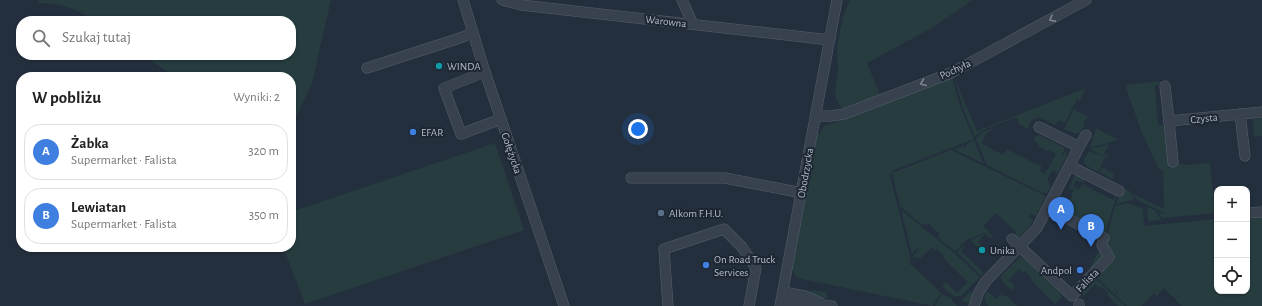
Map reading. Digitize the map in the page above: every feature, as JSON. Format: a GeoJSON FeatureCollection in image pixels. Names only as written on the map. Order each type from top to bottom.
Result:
{"type":"FeatureCollection","features":[{"type":"Feature","properties":{"kind":"street","name":"Gołężycka"},"geometry":{"type":"LineString","coordinates":[[463,0],[472,33],[564,306]]}},
{"type":"Feature","properties":{"kind":"street","name":"Warowna"},"geometry":{"type":"LineString","coordinates":[[502,0],[521,5],[830,40]]}},
{"type":"Feature","properties":{"kind":"street"},"geometry":{"type":"LineString","coordinates":[[682,0],[693,24]]}},
{"type":"Feature","properties":{"kind":"street","name":"Obodrzycka"},"geometry":{"type":"LineString","coordinates":[[782,300],[837,0]]}},
{"type":"Feature","properties":{"kind":"street","name":"Pochyła"},"geometry":{"type":"LineString","coordinates":[[816,116],[844,114],[951,73],[1086,0]]}},
{"type":"Feature","properties":{"kind":"street"},"geometry":{"type":"LineString","coordinates":[[367,68],[472,33]]}},
{"type":"Feature","properties":{"kind":"street"},"geometry":{"type":"LineString","coordinates":[[485,72],[444,88],[461,134],[501,119]]}},
{"type":"Feature","properties":{"kind":"street"},"geometry":{"type":"LineString","coordinates":[[1165,86],[1173,162]]}},
{"type":"Feature","properties":{"kind":"street","name":"Czysta"},"geometry":{"type":"LineString","coordinates":[[1168,121],[1262,112]]}},
{"type":"Feature","properties":{"kind":"street"},"geometry":{"type":"LineString","coordinates":[[1240,114],[1245,156]]}},
{"type":"Feature","properties":{"kind":"street"},"geometry":{"type":"LineString","coordinates":[[1039,127],[1079,147]]}},
{"type":"Feature","properties":{"kind":"street"},"geometry":{"type":"LineString","coordinates":[[974,306],[979,292],[986,281],[1016,243],[1037,228],[1086,135]]}},
{"type":"Feature","properties":{"kind":"street"},"geometry":{"type":"LineString","coordinates":[[1070,166],[1119,191]]}},
{"type":"Feature","properties":{"kind":"street"},"geometry":{"type":"LineString","coordinates":[[631,178],[726,178],[802,193]]}},
{"type":"Feature","properties":{"kind":"street","name":"Falista"},"geometry":{"type":"LineString","coordinates":[[1016,243],[1072,296],[1109,257],[1103,242],[1048,208]]}},
{"type":"Feature","properties":{"kind":"street"},"geometry":{"type":"LineString","coordinates":[[1250,213],[1262,212]]}},
{"type":"Feature","properties":{"kind":"street"},"geometry":{"type":"LineString","coordinates":[[668,306],[664,249],[724,229],[742,247],[756,268],[749,306]]}},
{"type":"Feature","properties":{"kind":"street"},"geometry":{"type":"LineString","coordinates":[[782,300],[803,305],[830,306]]}},
{"type":"Feature","properties":{"kind":"green space"},"geometry":{"type":"Polygon","coordinates":[[[38,0],[331,0],[312,83],[296,117],[296,72],[168,72],[150,60],[296,60],[296,16],[87,16],[61,5],[39,3],[38,0]]]}},
{"type":"Feature","properties":{"kind":"green space"},"geometry":{"type":"Polygon","coordinates":[[[850,0],[973,0],[930,29],[867,63],[880,95],[842,109],[835,96],[838,73],[837,47],[843,16],[850,0]]]}},
{"type":"Feature","properties":{"kind":"green space"},"geometry":{"type":"Polygon","coordinates":[[[954,77],[977,131],[1086,88],[1080,101],[1077,99],[1065,123],[1058,120],[1055,125],[1039,117],[1032,120],[1028,129],[1019,124],[1016,117],[981,131],[975,137],[963,108],[954,77]]]}},
{"type":"Feature","properties":{"kind":"green space"},"geometry":{"type":"Polygon","coordinates":[[[952,78],[961,109],[974,139],[894,170],[890,175],[911,260],[909,261],[910,265],[912,265],[941,293],[933,306],[797,278],[792,270],[817,133],[820,134],[821,130],[826,125],[952,78]]]}},
{"type":"Feature","properties":{"kind":"green space"},"geometry":{"type":"Polygon","coordinates":[[[1162,81],[1158,83],[1160,84],[1155,86],[1158,125],[1166,125],[1176,163],[1188,165],[1210,163],[1214,213],[1162,218],[1158,212],[1164,213],[1137,200],[1134,194],[1164,209],[1163,171],[1159,169],[1142,133],[1125,85],[1162,81]]]}},
{"type":"Feature","properties":{"kind":"green space"},"geometry":{"type":"Polygon","coordinates":[[[1074,109],[1088,117],[1083,124],[1085,125],[1080,133],[1076,134],[1064,129],[1074,109]]]}},
{"type":"Feature","properties":{"kind":"green space"},"geometry":{"type":"Polygon","coordinates":[[[1262,118],[1262,136],[1254,137],[1253,119],[1262,118]]]}},
{"type":"Feature","properties":{"kind":"green space"},"geometry":{"type":"Polygon","coordinates":[[[993,128],[988,132],[981,143],[1003,155],[1007,149],[1042,167],[1040,171],[1045,174],[1056,154],[1050,150],[1049,152],[1038,146],[1039,144],[1033,141],[1036,136],[1039,135],[1063,147],[1065,149],[1061,155],[1062,156],[1066,150],[1067,156],[1058,173],[1052,170],[1047,180],[1050,182],[1049,185],[1051,186],[1048,192],[1043,193],[987,165],[976,139],[982,132],[993,128]]]}},
{"type":"Feature","properties":{"kind":"green space"},"geometry":{"type":"Polygon","coordinates":[[[1096,128],[1118,140],[1090,148],[1096,128]]]}},
{"type":"Feature","properties":{"kind":"green space"},"geometry":{"type":"Polygon","coordinates":[[[974,140],[984,164],[954,149],[960,148],[963,145],[964,148],[967,144],[974,140]]]}},
{"type":"Feature","properties":{"kind":"green space"},"geometry":{"type":"Polygon","coordinates":[[[495,143],[524,230],[305,304],[285,252],[296,252],[296,210],[495,143]]]}},
{"type":"Feature","properties":{"kind":"green space"},"geometry":{"type":"Polygon","coordinates":[[[1109,144],[1104,154],[1109,156],[1108,158],[1090,149],[1109,144]]]}},
{"type":"Feature","properties":{"kind":"green space"},"geometry":{"type":"Polygon","coordinates":[[[951,150],[1046,196],[1036,216],[1031,214],[1029,217],[1033,220],[1029,227],[1017,239],[1014,237],[1016,235],[1015,231],[996,213],[983,226],[993,236],[990,238],[984,233],[970,239],[969,238],[955,251],[937,237],[940,234],[928,223],[926,225],[922,225],[900,206],[892,173],[951,150]]]}},
{"type":"Feature","properties":{"kind":"green space"},"geometry":{"type":"Polygon","coordinates":[[[1089,151],[1105,157],[1098,172],[1084,163],[1089,151]]]}},
{"type":"Feature","properties":{"kind":"green space"},"geometry":{"type":"Polygon","coordinates":[[[1102,167],[1115,174],[1112,179],[1099,172],[1102,167]]]}},
{"type":"Feature","properties":{"kind":"green space"},"geometry":{"type":"Polygon","coordinates":[[[1076,173],[1085,178],[1083,183],[1076,180],[1073,186],[1079,190],[1082,184],[1113,200],[1117,194],[1105,234],[1059,209],[1065,210],[1072,196],[1071,195],[1074,190],[1069,188],[1076,173]]]}},
{"type":"Feature","properties":{"kind":"green space"},"geometry":{"type":"Polygon","coordinates":[[[1123,188],[1131,192],[1135,199],[1116,204],[1123,188]]]}},
{"type":"Feature","properties":{"kind":"green space"},"geometry":{"type":"Polygon","coordinates":[[[1128,203],[1143,209],[1144,226],[1214,219],[1214,294],[1250,294],[1250,217],[1262,215],[1262,306],[1182,306],[1164,288],[1157,296],[1154,293],[1142,306],[1127,306],[1115,295],[1120,288],[1114,294],[1099,279],[1094,279],[1115,258],[1104,240],[1108,233],[1115,206],[1128,203]]]}},
{"type":"Feature","properties":{"kind":"green space"},"geometry":{"type":"Polygon","coordinates":[[[1147,207],[1155,210],[1161,220],[1148,221],[1147,207]]]}},
{"type":"Feature","properties":{"kind":"green space"},"geometry":{"type":"Polygon","coordinates":[[[901,210],[953,252],[980,277],[961,296],[953,296],[942,286],[946,282],[957,293],[968,282],[943,258],[944,256],[937,249],[936,251],[932,247],[921,258],[912,257],[919,249],[917,248],[912,254],[901,210]]]}},
{"type":"Feature","properties":{"kind":"green space"},"geometry":{"type":"Polygon","coordinates":[[[984,234],[978,241],[983,246],[980,250],[971,240],[984,234]]]}},
{"type":"Feature","properties":{"kind":"green space"},"geometry":{"type":"Polygon","coordinates":[[[964,245],[965,246],[961,251],[984,273],[981,276],[957,252],[964,245]]]}},
{"type":"Feature","properties":{"kind":"green space"},"geometry":{"type":"Polygon","coordinates":[[[1100,249],[1103,257],[1087,273],[1100,249]]]}},
{"type":"Feature","properties":{"kind":"green space"},"geometry":{"type":"Polygon","coordinates":[[[1020,257],[1024,258],[1060,293],[1061,298],[1055,304],[1031,280],[1032,278],[1025,271],[1023,273],[1019,269],[1009,280],[1015,286],[1011,290],[1001,280],[1001,276],[1020,257]]]}},
{"type":"Feature","properties":{"kind":"green space"},"geometry":{"type":"Polygon","coordinates":[[[1093,280],[1098,281],[1125,306],[1118,306],[1107,295],[1108,293],[1095,284],[1084,296],[1081,292],[1093,280]]]}},
{"type":"Feature","properties":{"kind":"green space"},"geometry":{"type":"Polygon","coordinates":[[[813,290],[826,292],[828,299],[809,293],[813,290]]]}},
{"type":"Feature","properties":{"kind":"green space"},"geometry":{"type":"Polygon","coordinates":[[[970,291],[973,292],[971,303],[961,301],[970,291]]]}},
{"type":"Feature","properties":{"kind":"green space"},"geometry":{"type":"Polygon","coordinates":[[[987,292],[989,292],[996,299],[1003,292],[1004,293],[1002,295],[1004,297],[1006,295],[1017,306],[988,306],[986,304],[986,300],[984,299],[987,292]]]}},
{"type":"Feature","properties":{"kind":"green space"},"geometry":{"type":"Polygon","coordinates":[[[942,294],[950,298],[957,305],[935,306],[942,294]]]}},
{"type":"Feature","properties":{"kind":"place","name":"WINDA"},"geometry":{"type":"Point","coordinates":[439,66]}},
{"type":"Feature","properties":{"kind":"place","name":"EFAR"},"geometry":{"type":"Point","coordinates":[413,132]}},
{"type":"Feature","properties":{"kind":"place","name":"Alkom F.H.U."},"geometry":{"type":"Point","coordinates":[661,213]}},
{"type":"Feature","properties":{"kind":"place","name":"Żabka"},"geometry":{"type":"Point","coordinates":[1061,230]}},
{"type":"Feature","properties":{"kind":"place","name":"Lewiatan"},"geometry":{"type":"Point","coordinates":[1091,247]}},
{"type":"Feature","properties":{"kind":"place","name":"Unika"},"geometry":{"type":"Point","coordinates":[982,250]}},
{"type":"Feature","properties":{"kind":"place","name":"On Road Truck Services"},"geometry":{"type":"Point","coordinates":[706,265]}},
{"type":"Feature","properties":{"kind":"place","name":"Andpol"},"geometry":{"type":"Point","coordinates":[1080,270]}}]}
